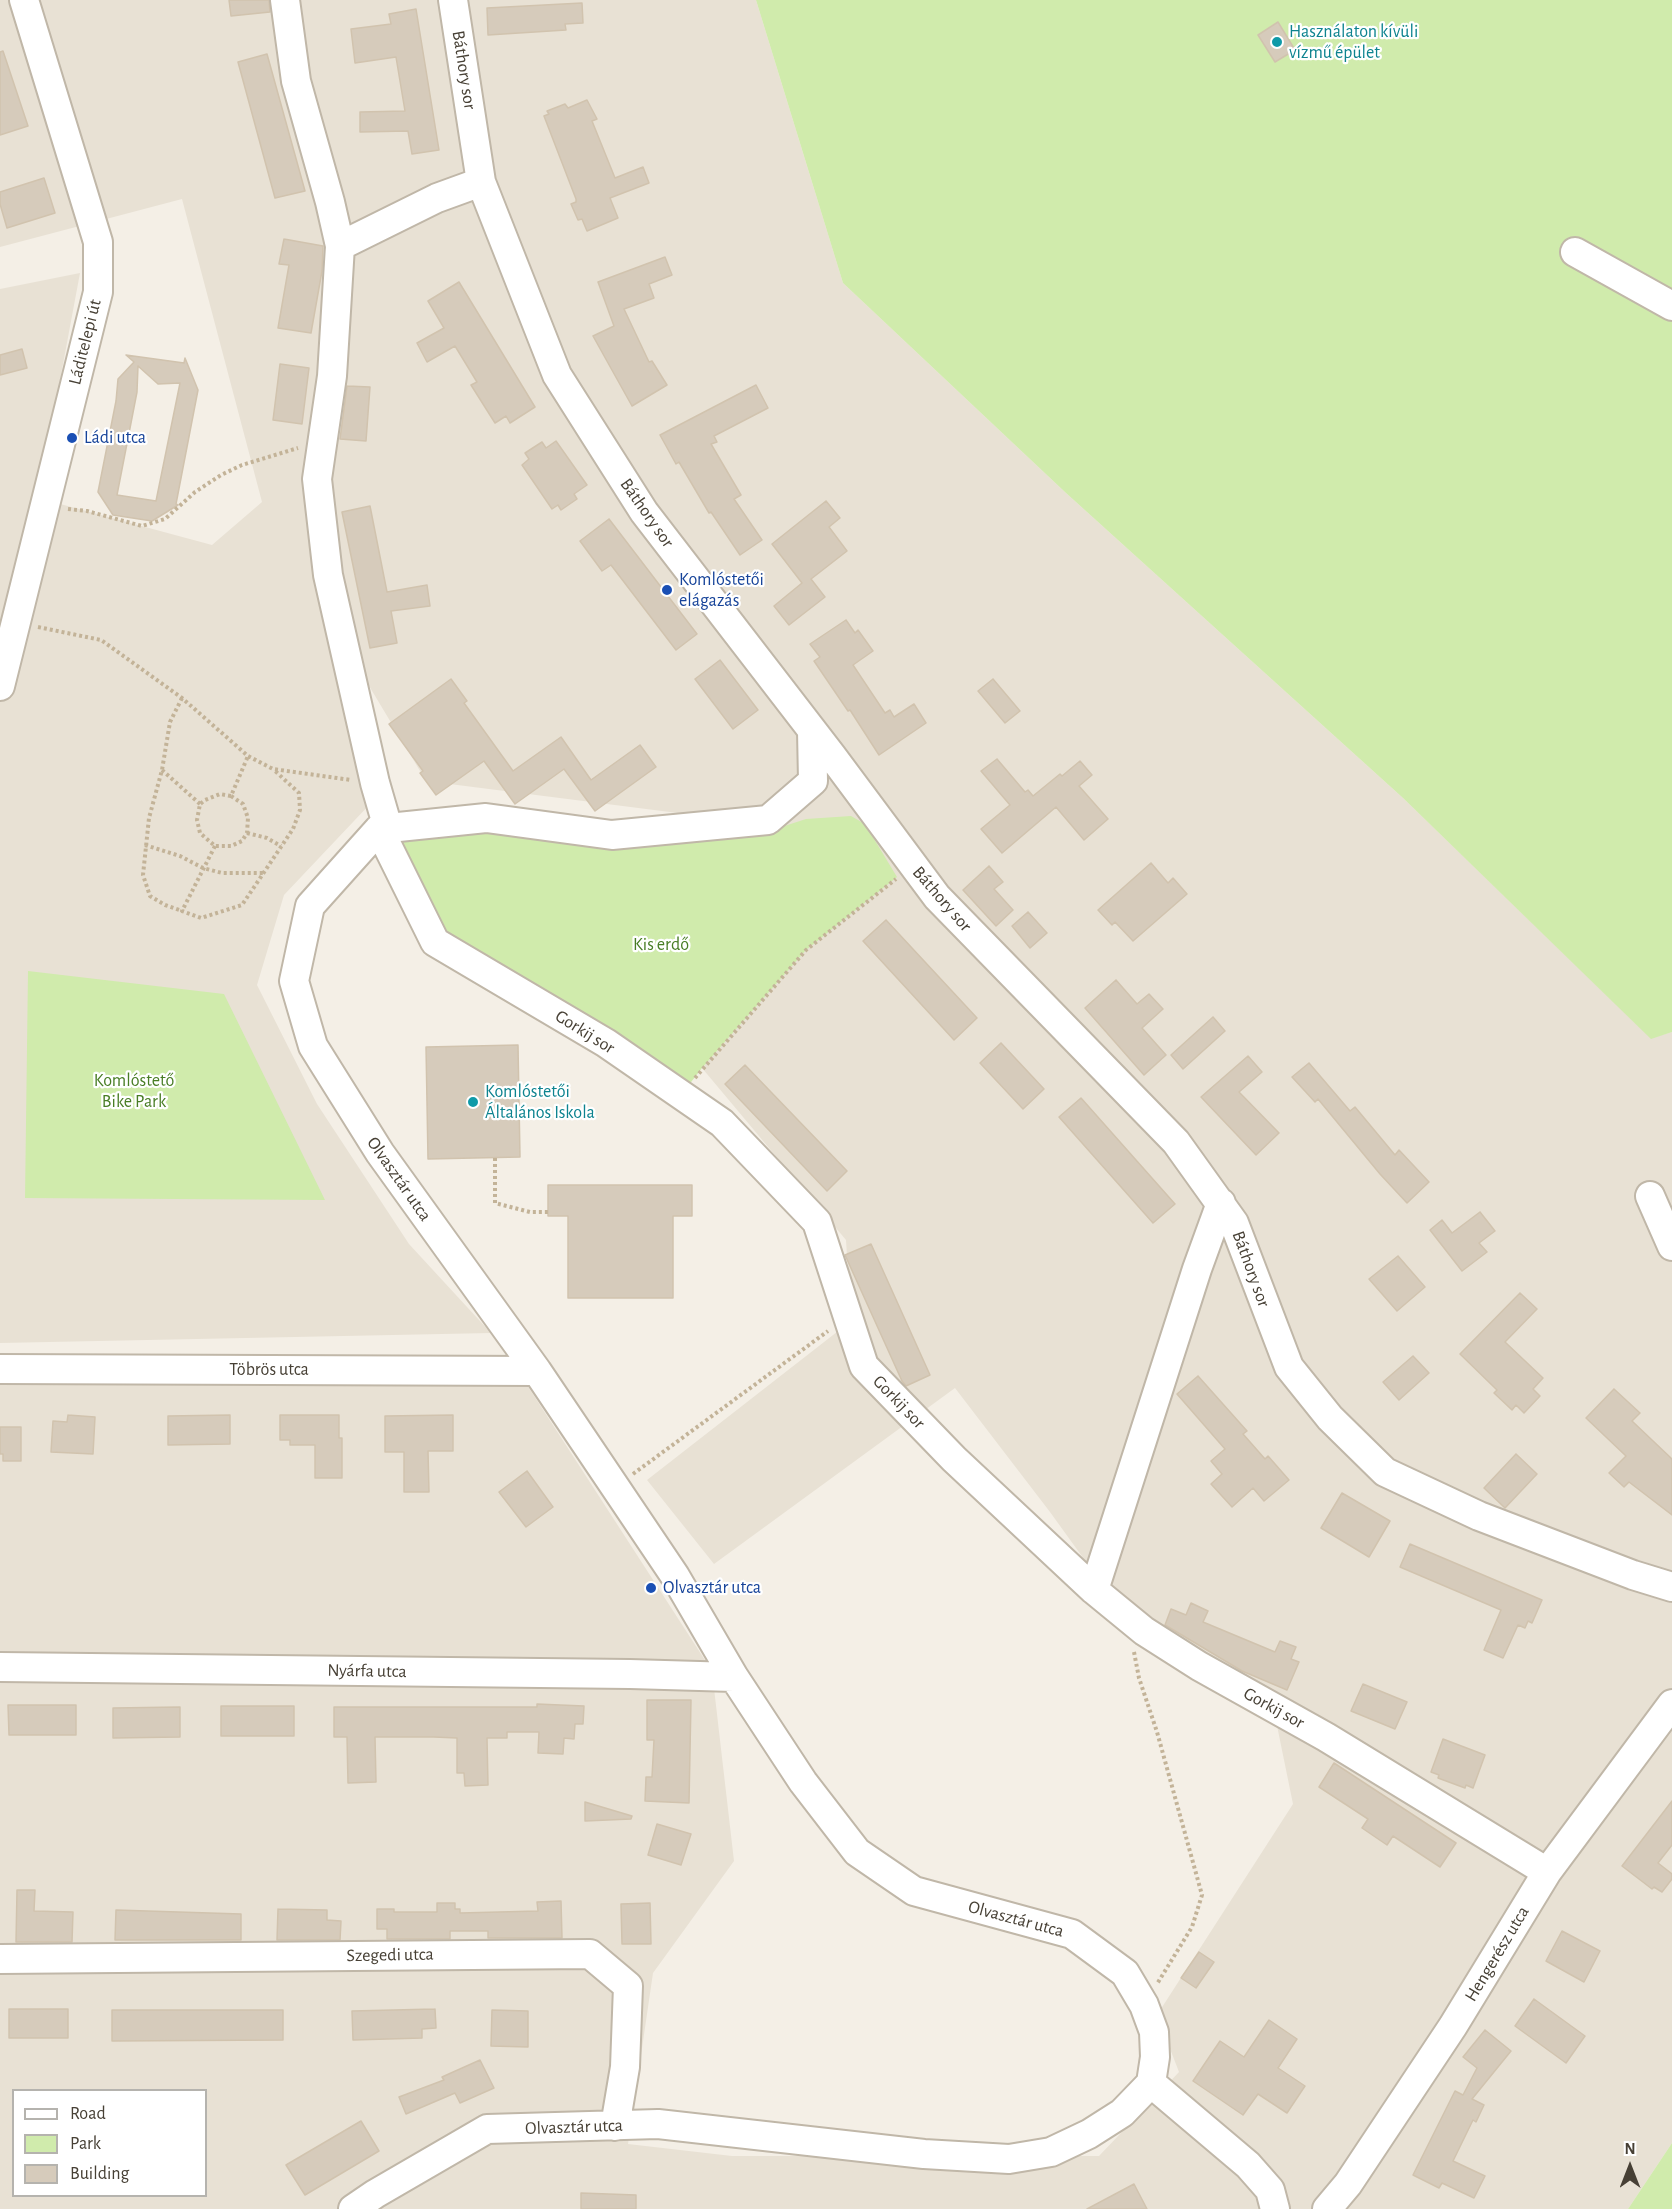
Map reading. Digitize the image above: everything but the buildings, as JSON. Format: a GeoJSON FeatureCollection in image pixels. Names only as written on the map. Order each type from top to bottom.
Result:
{"type":"FeatureCollection","features":[{"type":"Feature","properties":{"kind":"street","name":"Láditelepi út"},"geometry":{"type":"LineString","coordinates":[[0,686],[9,619],[98,292],[98,242],[24,0]]}},
{"type":"Feature","properties":{"kind":"street","name":"Gorkij sor"},"geometry":{"type":"LineString","coordinates":[[285,0],[296,81],[340,246],[332,376],[317,479],[328,575],[384,829],[435,942],[606,1043],[722,1122],[817,1222],[864,1366],[954,1459],[1095,1590],[1144,1631],[1190,1660],[1326,1737],[1547,1872]]}},
{"type":"Feature","properties":{"kind":"street","name":"Báthory sor"},"geometry":{"type":"LineString","coordinates":[[453,0],[481,182],[557,375],[644,512],[937,897],[1176,1142],[1234,1223],[1289,1367],[1330,1418],[1385,1472],[1479,1516],[1633,1575],[1672,1587]]}},
{"type":"Feature","properties":{"kind":"street"},"geometry":{"type":"LineString","coordinates":[[340,246],[437,198],[481,182]]}},
{"type":"Feature","properties":{"kind":"street"},"geometry":{"type":"LineString","coordinates":[[1575,252],[1672,306]]}},
{"type":"Feature","properties":{"kind":"street"},"geometry":{"type":"LineString","coordinates":[[384,829],[486,818],[612,835],[768,820],[813,781],[812,731]]}},
{"type":"Feature","properties":{"kind":"street","name":"Olvasztár utca"},"geometry":{"type":"LineString","coordinates":[[354,2209],[375,2194],[487,2129],[658,2124],[924,2154],[1009,2159],[1051,2152],[1089,2134],[1122,2113],[1151,2083],[1155,2057],[1155,2032],[1144,2005],[1125,1973],[1072,1934],[914,1891],[857,1852],[803,1782],[734,1677],[675,1576],[537,1371],[380,1153],[313,1046],[294,981],[310,906],[384,829]]}},
{"type":"Feature","properties":{"kind":"street"},"geometry":{"type":"LineString","coordinates":[[1650,1196],[1672,1246]]}},
{"type":"Feature","properties":{"kind":"street"},"geometry":{"type":"LineString","coordinates":[[1095,1590],[1197,1269],[1221,1203]]}},
{"type":"Feature","properties":{"kind":"street","name":"Töbrös utca"},"geometry":{"type":"LineString","coordinates":[[0,1369],[537,1371]]}},
{"type":"Feature","properties":{"kind":"street","name":"Nyárfa utca"},"geometry":{"type":"LineString","coordinates":[[0,1667],[734,1677]]}},
{"type":"Feature","properties":{"kind":"street","name":"Hengerész utca"},"geometry":{"type":"LineString","coordinates":[[1327,2209],[1348,2184],[1453,2026],[1547,1872],[1672,1704]]}},
{"type":"Feature","properties":{"kind":"street","name":"Szegedi utca"},"geometry":{"type":"LineString","coordinates":[[0,1959],[590,1954],[627,1986],[625,2067],[615,2126]]}},
{"type":"Feature","properties":{"kind":"street"},"geometry":{"type":"LineString","coordinates":[[1151,2083],[1248,2165],[1270,2190],[1275,2209]]}},
{"type":"Feature","properties":{"kind":"path"},"geometry":{"type":"LineString","coordinates":[[67,509],[87,511],[141,526],[165,519],[195,492],[231,470],[322,440]]}},
{"type":"Feature","properties":{"kind":"path"},"geometry":{"type":"LineString","coordinates":[[9,619],[101,640],[182,698],[248,756],[273,769],[299,793],[300,810],[294,829],[242,905],[201,918],[165,905],[150,896],[143,875],[149,818],[162,770],[170,722],[182,698]]}},
{"type":"Feature","properties":{"kind":"path"},"geometry":{"type":"LineString","coordinates":[[231,796],[248,756]]}},
{"type":"Feature","properties":{"kind":"path"},"geometry":{"type":"LineString","coordinates":[[273,769],[375,783]]}},
{"type":"Feature","properties":{"kind":"path"},"geometry":{"type":"LineString","coordinates":[[162,770],[200,804]]}},
{"type":"Feature","properties":{"kind":"path"},"geometry":{"type":"LineString","coordinates":[[220,794],[231,796],[243,804],[248,818],[247,833],[242,841],[231,846],[215,846],[200,833],[197,820],[200,804],[220,794]]}},
{"type":"Feature","properties":{"kind":"path"},"geometry":{"type":"LineString","coordinates":[[247,833],[267,838],[281,846]]}},
{"type":"Feature","properties":{"kind":"path"},"geometry":{"type":"LineString","coordinates":[[145,845],[180,856],[203,868],[238,875],[263,873]]}},
{"type":"Feature","properties":{"kind":"path"},"geometry":{"type":"LineString","coordinates":[[182,911],[215,846]]}},
{"type":"Feature","properties":{"kind":"path"},"geometry":{"type":"LineString","coordinates":[[681,1095],[806,950],[913,866]]}},
{"type":"Feature","properties":{"kind":"path"},"geometry":{"type":"LineString","coordinates":[[495,1158],[495,1203],[530,1212],[548,1212]]}},
{"type":"Feature","properties":{"kind":"path"},"geometry":{"type":"LineString","coordinates":[[615,1486],[848,1317]]}},
{"type":"Feature","properties":{"kind":"path"},"geometry":{"type":"LineString","coordinates":[[1133,1649],[1139,1678],[1157,1732],[1202,1895],[1192,1927],[1144,2005]]}},
{"type":"Feature","properties":{"kind":"shaded area"},"geometry":{"type":"Polygon","coordinates":[[[0,0],[756,0],[843,283],[1066,493],[1403,798],[1651,1038],[1672,1032],[1672,2143],[1628,2209],[0,2209],[0,1375],[518,1371],[712,1671],[734,1861],[653,1973],[628,2144],[732,2156],[1099,2156],[1179,2072],[1157,2015],[1293,1804],[1274,1711],[1120,1609],[1050,1512],[955,1388],[714,1564],[647,1480],[851,1321],[846,1240],[702,1068],[828,924],[717,818],[426,781],[332,624],[371,803],[284,895],[257,985],[317,1104],[409,1244],[491,1333],[0,1343],[0,289],[80,273],[38,498],[212,545],[262,502],[182,199],[0,247],[0,0]]]}},
{"type":"Feature","properties":{"kind":"green space"},"geometry":{"type":"Polygon","coordinates":[[[756,0],[1672,0],[1672,1032],[1651,1039],[1403,798],[1066,493],[843,283],[756,0]]]}},
{"type":"Feature","properties":{"kind":"green space","name":"Kis erdő"},"geometry":{"type":"Polygon","coordinates":[[[851,816],[865,824],[897,877],[806,950],[681,1095],[435,942],[388,828],[769,831],[806,819],[851,816]]]}},
{"type":"Feature","properties":{"kind":"green space","name":"Komlóstető Bike Park"},"geometry":{"type":"Polygon","coordinates":[[[28,971],[224,994],[325,1200],[25,1198],[28,971]]]}},
{"type":"Feature","properties":{"kind":"green space"},"geometry":{"type":"Polygon","coordinates":[[[1672,2143],[1672,2209],[1628,2209],[1672,2143]]]}},
{"type":"Feature","properties":{"kind":"place","name":"Használaton kívüli vízmű épület"},"geometry":{"type":"Point","coordinates":[1277,42]}},
{"type":"Feature","properties":{"kind":"place","name":"Ládi utca"},"geometry":{"type":"Point","coordinates":[72,438]}},
{"type":"Feature","properties":{"kind":"place","name":"Komlóstetői elágazás"},"geometry":{"type":"Point","coordinates":[667,590]}},
{"type":"Feature","properties":{"kind":"place","name":"Komlóstetői Általános Iskola"},"geometry":{"type":"Point","coordinates":[473,1102]}},
{"type":"Feature","properties":{"kind":"place","name":"Olvasztár utca"},"geometry":{"type":"Point","coordinates":[651,1588]}}]}
